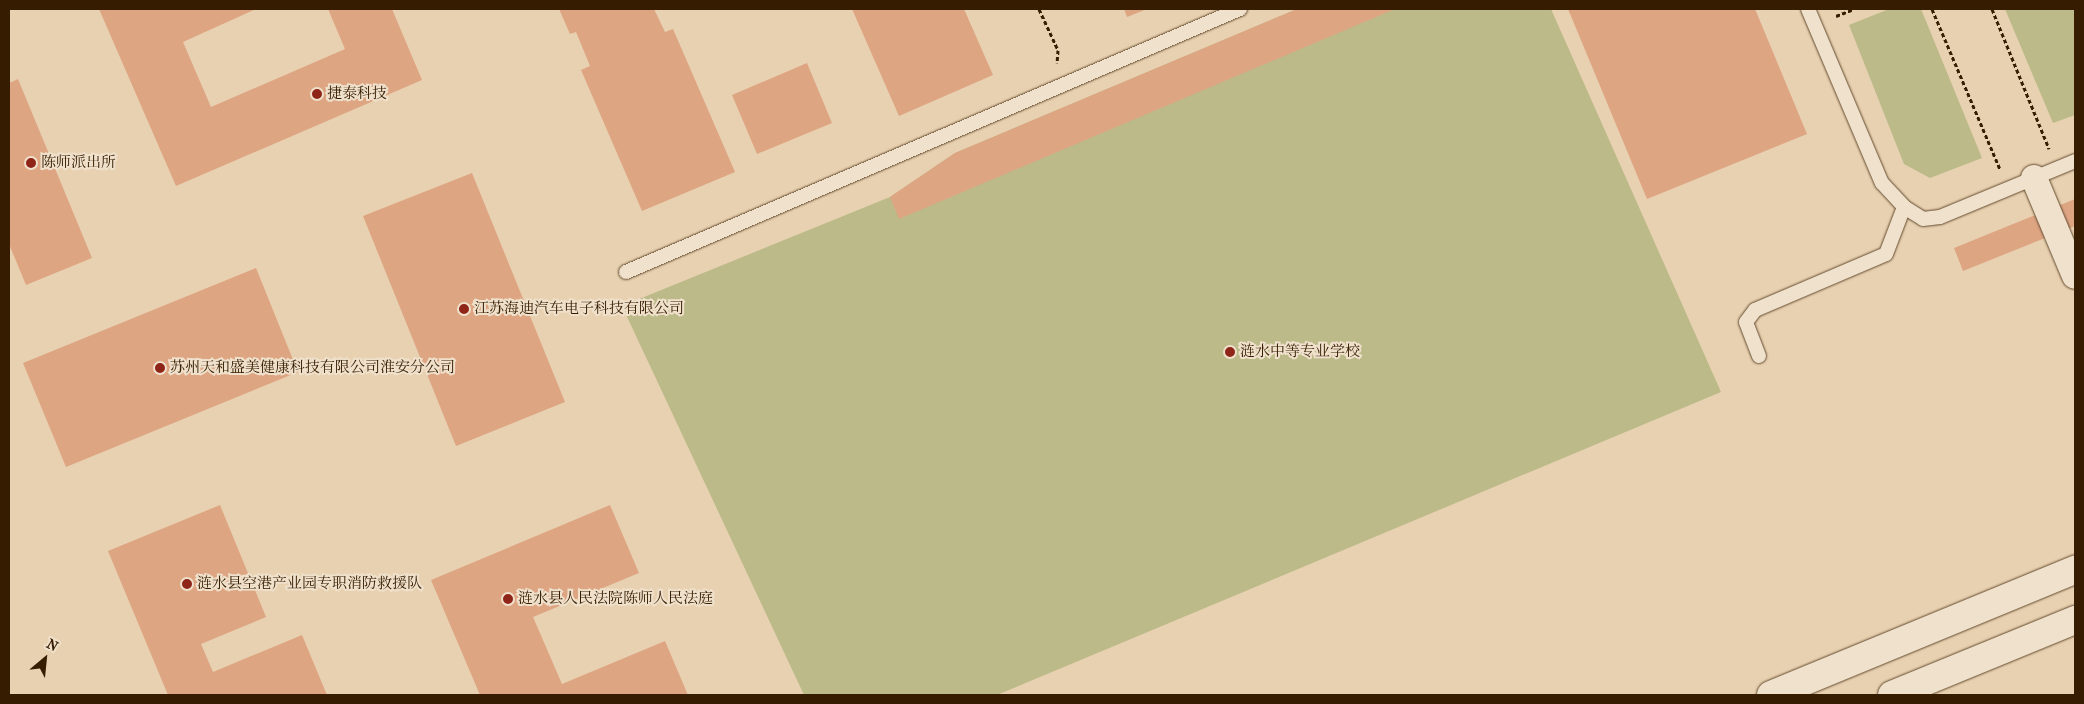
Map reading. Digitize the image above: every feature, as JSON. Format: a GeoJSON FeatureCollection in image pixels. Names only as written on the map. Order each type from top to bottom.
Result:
{"type":"FeatureCollection","features":[{"type":"Feature","properties":{"kind":"street"},"geometry":{"type":"LineString","coordinates":[[2046,173],[2075,276]]}},
{"type":"Feature","properties":{"kind":"street"},"geometry":{"type":"LineString","coordinates":[[1771,695],[2075,570]]}},
{"type":"Feature","properties":{"kind":"street"},"geometry":{"type":"LineString","coordinates":[[1892,695],[2075,620]]}},
{"type":"Feature","properties":{"kind":"lane"},"geometry":{"type":"LineString","coordinates":[[626,272],[1240,9]]}},
{"type":"Feature","properties":{"kind":"lane"},"geometry":{"type":"LineString","coordinates":[[1808,9],[1882,183],[1904,207],[1923,219],[1940,217],[2075,161]]}},
{"type":"Feature","properties":{"kind":"lane"},"geometry":{"type":"LineString","coordinates":[[1759,356],[1746,322],[1755,310],[1886,254],[1904,207]]}},
{"type":"Feature","properties":{"kind":"path"},"geometry":{"type":"LineString","coordinates":[[1039,9],[1058,50],[1055,88]]}},
{"type":"Feature","properties":{"kind":"path"},"geometry":{"type":"LineString","coordinates":[[1932,9],[2008,188]]}},
{"type":"Feature","properties":{"kind":"path"},"geometry":{"type":"LineString","coordinates":[[1992,9],[2046,173]]}},
{"type":"Feature","properties":{"kind":"shaded area","name":"涟水中等专业学校"},"geometry":{"type":"Polygon","coordinates":[[[1297,9],[1551,9],[1721,392],[997,695],[804,695],[622,306],[890,197],[955,153],[1297,9]]]}},
{"type":"Feature","properties":{"kind":"shaded area"},"geometry":{"type":"Polygon","coordinates":[[[1889,9],[1921,9],[1982,158],[1930,178],[1904,164],[1849,25],[1889,9]]]}},
{"type":"Feature","properties":{"kind":"shaded area"},"geometry":{"type":"Polygon","coordinates":[[[2005,9],[2075,9],[2075,115],[2053,123],[2005,9]]]}},
{"type":"Feature","properties":{"kind":"building","name":"捷泰科技"},"geometry":{"type":"Polygon","coordinates":[[[99,9],[256,9],[183,42],[211,107],[345,49],[328,9],[392,9],[422,80],[176,186],[99,9]]]}},
{"type":"Feature","properties":{"kind":"building"},"geometry":{"type":"Polygon","coordinates":[[[559,9],[654,9],[665,32],[673,29],[735,172],[642,211],[581,70],[590,66],[576,32],[570,34],[559,9]]]}},
{"type":"Feature","properties":{"kind":"building"},"geometry":{"type":"Polygon","coordinates":[[[852,9],[964,9],[993,75],[899,116],[852,9]]]}},
{"type":"Feature","properties":{"kind":"building"},"geometry":{"type":"Polygon","coordinates":[[[1124,9],[1147,9],[1127,17],[1124,9]]]}},
{"type":"Feature","properties":{"kind":"building"},"geometry":{"type":"Polygon","coordinates":[[[1297,9],[1395,9],[899,219],[890,197],[955,153],[1297,9]]]}},
{"type":"Feature","properties":{"kind":"building"},"geometry":{"type":"Polygon","coordinates":[[[1568,9],[1755,9],[1807,134],[1647,199],[1568,9]]]}},
{"type":"Feature","properties":{"kind":"building"},"geometry":{"type":"Polygon","coordinates":[[[807,63],[832,123],[757,154],[732,95],[807,63]]]}},
{"type":"Feature","properties":{"kind":"building","name":"陈师派出所"},"geometry":{"type":"Polygon","coordinates":[[[18,79],[92,258],[26,285],[9,244],[9,83],[18,79]]]}},
{"type":"Feature","properties":{"kind":"building","name":"江苏海迪汽车电子科技有限公司"},"geometry":{"type":"Polygon","coordinates":[[[472,173],[565,402],[456,446],[363,216],[472,173]]]}},
{"type":"Feature","properties":{"kind":"building"},"geometry":{"type":"Polygon","coordinates":[[[2075,199],[2075,226],[1963,271],[1954,248],[2075,199]]]}},
{"type":"Feature","properties":{"kind":"building","name":"苏州天和盛美健康科技有限公司淮安分公司"},"geometry":{"type":"Polygon","coordinates":[[[256,268],[298,372],[66,467],[23,363],[256,268]]]}},
{"type":"Feature","properties":{"kind":"building","name":"涟水县空港产业园专职消防救援队"},"geometry":{"type":"Polygon","coordinates":[[[220,505],[266,617],[201,644],[213,672],[302,635],[327,695],[168,695],[108,551],[220,505]]]}},
{"type":"Feature","properties":{"kind":"building","name":"涟水县人民法院陈师人民法庭"},"geometry":{"type":"Polygon","coordinates":[[[610,505],[639,573],[533,617],[562,684],[665,641],[688,695],[480,695],[431,580],[610,505]]]}},
{"type":"Feature","properties":{"kind":"place","name":"捷泰科技"},"geometry":{"type":"Point","coordinates":[317,94]}},
{"type":"Feature","properties":{"kind":"place","name":"陈师派出所"},"geometry":{"type":"Point","coordinates":[31,163]}},
{"type":"Feature","properties":{"kind":"place","name":"江苏海迪汽车电子科技有限公司"},"geometry":{"type":"Point","coordinates":[464,309]}},
{"type":"Feature","properties":{"kind":"place","name":"涟水中等专业学校"},"geometry":{"type":"Point","coordinates":[1230,352]}},
{"type":"Feature","properties":{"kind":"place","name":"苏州天和盛美健康科技有限公司淮安分公司"},"geometry":{"type":"Point","coordinates":[160,368]}},
{"type":"Feature","properties":{"kind":"place","name":"涟水县空港产业园专职消防救援队"},"geometry":{"type":"Point","coordinates":[187,584]}},
{"type":"Feature","properties":{"kind":"place","name":"涟水县人民法院陈师人民法庭"},"geometry":{"type":"Point","coordinates":[508,599]}}]}
